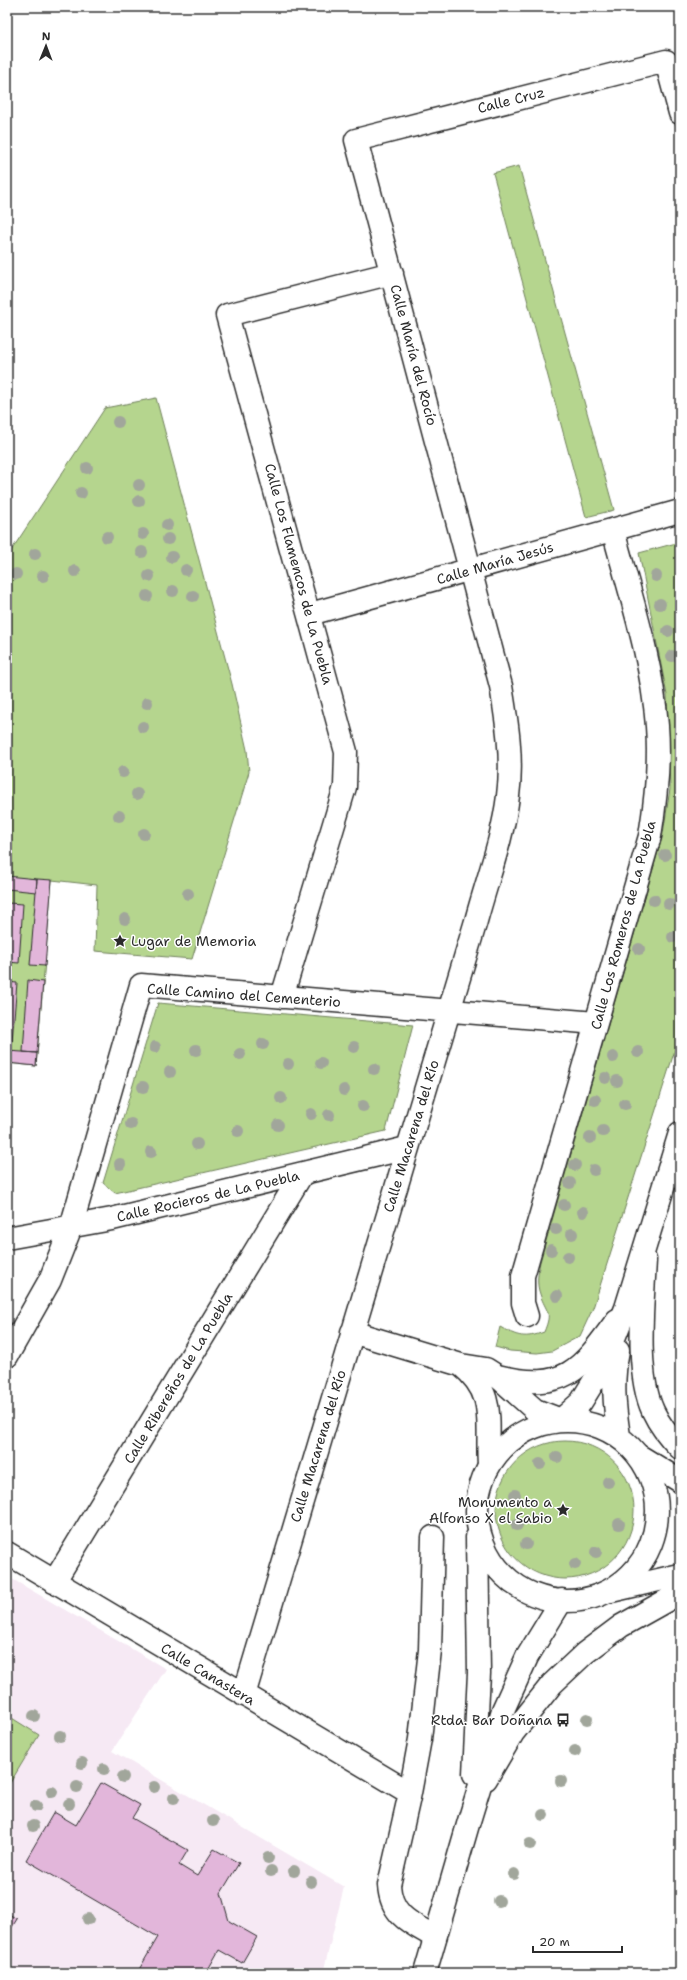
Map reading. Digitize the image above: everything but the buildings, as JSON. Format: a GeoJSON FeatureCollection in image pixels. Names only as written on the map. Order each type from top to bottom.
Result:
{"type":"FeatureCollection","features":[{"type":"Feature","properties":{"kind":"street","name":"Calle Cruz"},"geometry":{"type":"LineString","coordinates":[[356,140],[666,61],[680,113]]}},
{"type":"Feature","properties":{"kind":"street","name":"Calle María del Rocío"},"geometry":{"type":"LineString","coordinates":[[356,140],[471,570]]}},
{"type":"Feature","properties":{"kind":"street","name":"Calle Los Flamencos de La Puebla"},"geometry":{"type":"LineString","coordinates":[[282,998],[345,787],[347,769],[344,739],[227,315],[392,273]]}},
{"type":"Feature","properties":{"kind":"street","name":"Calle María Jesús"},"geometry":{"type":"LineString","coordinates":[[310,614],[680,511]]}},
{"type":"Feature","properties":{"kind":"street","name":"Calle Los Romeros de La Puebla"},"geometry":{"type":"LineString","coordinates":[[527,1316],[523,1302],[523,1276],[650,836],[657,794],[657,727],[649,670],[613,530]]}},
{"type":"Feature","properties":{"kind":"street","name":"Calle Macarena del Río"},"geometry":{"type":"LineString","coordinates":[[244,1696],[449,1011],[505,815],[509,795],[510,765],[508,728],[501,686],[471,570]]}},
{"type":"Feature","properties":{"kind":"street","name":"Calle Camino del Cementerio"},"geometry":{"type":"LineString","coordinates":[[71,1227],[141,985],[282,998],[596,1023]]}},
{"type":"Feature","properties":{"kind":"street"},"geometry":{"type":"LineString","coordinates":[[469,1821],[476,1756],[480,1673],[477,1520],[478,1491],[489,1464],[508,1442],[533,1427],[561,1420],[581,1402],[602,1368],[626,1308],[680,1133]]}},
{"type":"Feature","properties":{"kind":"street","name":"Calle Rocieros de La Puebla"},"geometry":{"type":"LineString","coordinates":[[7,1238],[71,1227],[302,1174],[407,1148]]}},
{"type":"Feature","properties":{"kind":"street","name":"Calle Ribereños de La Puebla"},"geometry":{"type":"LineString","coordinates":[[54,1582],[302,1174]]}},
{"type":"Feature","properties":{"kind":"street"},"geometry":{"type":"LineString","coordinates":[[7,1356],[50,1280],[71,1227]]}},
{"type":"Feature","properties":{"kind":"street"},"geometry":{"type":"LineString","coordinates":[[646,1243],[642,1347],[645,1385],[653,1411],[668,1436],[680,1448]]}},
{"type":"Feature","properties":{"kind":"street"},"geometry":{"type":"LineString","coordinates":[[497,1376],[526,1381],[539,1381],[558,1379],[571,1373],[599,1345],[626,1308]]}},
{"type":"Feature","properties":{"kind":"street"},"geometry":{"type":"LineString","coordinates":[[619,1436],[614,1402],[613,1372],[626,1308]]}},
{"type":"Feature","properties":{"kind":"street"},"geometry":{"type":"LineString","coordinates":[[352,1332],[461,1366],[486,1369],[497,1376],[535,1410],[561,1420],[590,1423],[619,1436],[641,1457],[680,1481]]}},
{"type":"Feature","properties":{"kind":"street"},"geometry":{"type":"LineString","coordinates":[[461,1366],[472,1374],[482,1390],[488,1404],[489,1464]]}},
{"type":"Feature","properties":{"kind":"street"},"geometry":{"type":"LineString","coordinates":[[611,1591],[635,1572],[652,1546],[658,1516],[655,1484],[641,1457]]}},
{"type":"Feature","properties":{"kind":"street"},"geometry":{"type":"LineString","coordinates":[[477,1520],[484,1548],[500,1572],[523,1590],[550,1600],[581,1601],[611,1591],[680,1575]]}},
{"type":"Feature","properties":{"kind":"street"},"geometry":{"type":"LineString","coordinates":[[434,1537],[428,1673],[420,1739],[410,1793],[389,1885],[390,1898],[396,1911],[408,1922],[435,1937]]}},
{"type":"Feature","properties":{"kind":"street","name":"Calle Canastera"},"geometry":{"type":"LineString","coordinates":[[7,1553],[244,1696],[410,1793]]}},
{"type":"Feature","properties":{"kind":"street"},"geometry":{"type":"LineString","coordinates":[[477,1794],[513,1733],[552,1684],[585,1653],[621,1626],[680,1593]]}},
{"type":"Feature","properties":{"kind":"street"},"geometry":{"type":"LineString","coordinates":[[425,1973],[503,1710],[527,1657],[562,1600]]}},
{"type":"Feature","properties":{"kind":"shaded area"},"geometry":{"type":"Polygon","coordinates":[[[7,1576],[166,1669],[112,1751],[344,1887],[323,1973],[7,1973],[7,1576]]]}},
{"type":"Feature","properties":{"kind":"green space"},"geometry":{"type":"Polygon","coordinates":[[[519,166],[614,510],[586,517],[493,173],[519,166]]]}},
{"type":"Feature","properties":{"kind":"green space"},"geometry":{"type":"Polygon","coordinates":[[[156,398],[232,684],[247,750],[249,772],[192,959],[95,951],[97,885],[52,880],[36,1066],[7,1063],[7,557],[105,408],[156,398]]]}},
{"type":"Feature","properties":{"kind":"green space"},"geometry":{"type":"Polygon","coordinates":[[[680,542],[680,1034],[593,1308],[580,1336],[552,1351],[537,1353],[510,1351],[495,1347],[500,1327],[517,1335],[532,1336],[544,1332],[547,1325],[548,1312],[542,1300],[538,1286],[540,1262],[663,834],[670,789],[667,695],[639,553],[680,542]]]}},
{"type":"Feature","properties":{"kind":"green space"},"geometry":{"type":"Polygon","coordinates":[[[158,1003],[413,1025],[386,1131],[115,1193],[103,1183],[158,1003]]]}},
{"type":"Feature","properties":{"kind":"green space"},"geometry":{"type":"Polygon","coordinates":[[[572,1441],[598,1449],[614,1461],[623,1472],[629,1484],[633,1497],[633,1523],[629,1536],[623,1548],[614,1559],[603,1568],[591,1574],[572,1579],[558,1579],[539,1574],[527,1568],[516,1559],[507,1548],[497,1523],[496,1503],[501,1484],[507,1472],[516,1461],[527,1452],[552,1442],[572,1441]]]}},
{"type":"Feature","properties":{"kind":"green space"},"geometry":{"type":"Polygon","coordinates":[[[7,1715],[39,1735],[7,1788],[7,1715]]]}},
{"type":"Feature","properties":{"kind":"place","name":"Lugar de Memoria"},"geometry":{"type":"Point","coordinates":[120,941]}},
{"type":"Feature","properties":{"kind":"place","name":"Monumento a Alfonso X el Sabio"},"geometry":{"type":"Point","coordinates":[563,1510]}},
{"type":"Feature","properties":{"kind":"place","name":"Rtda. Bar Doñana"},"geometry":{"type":"Point","coordinates":[563,1720]}}]}
